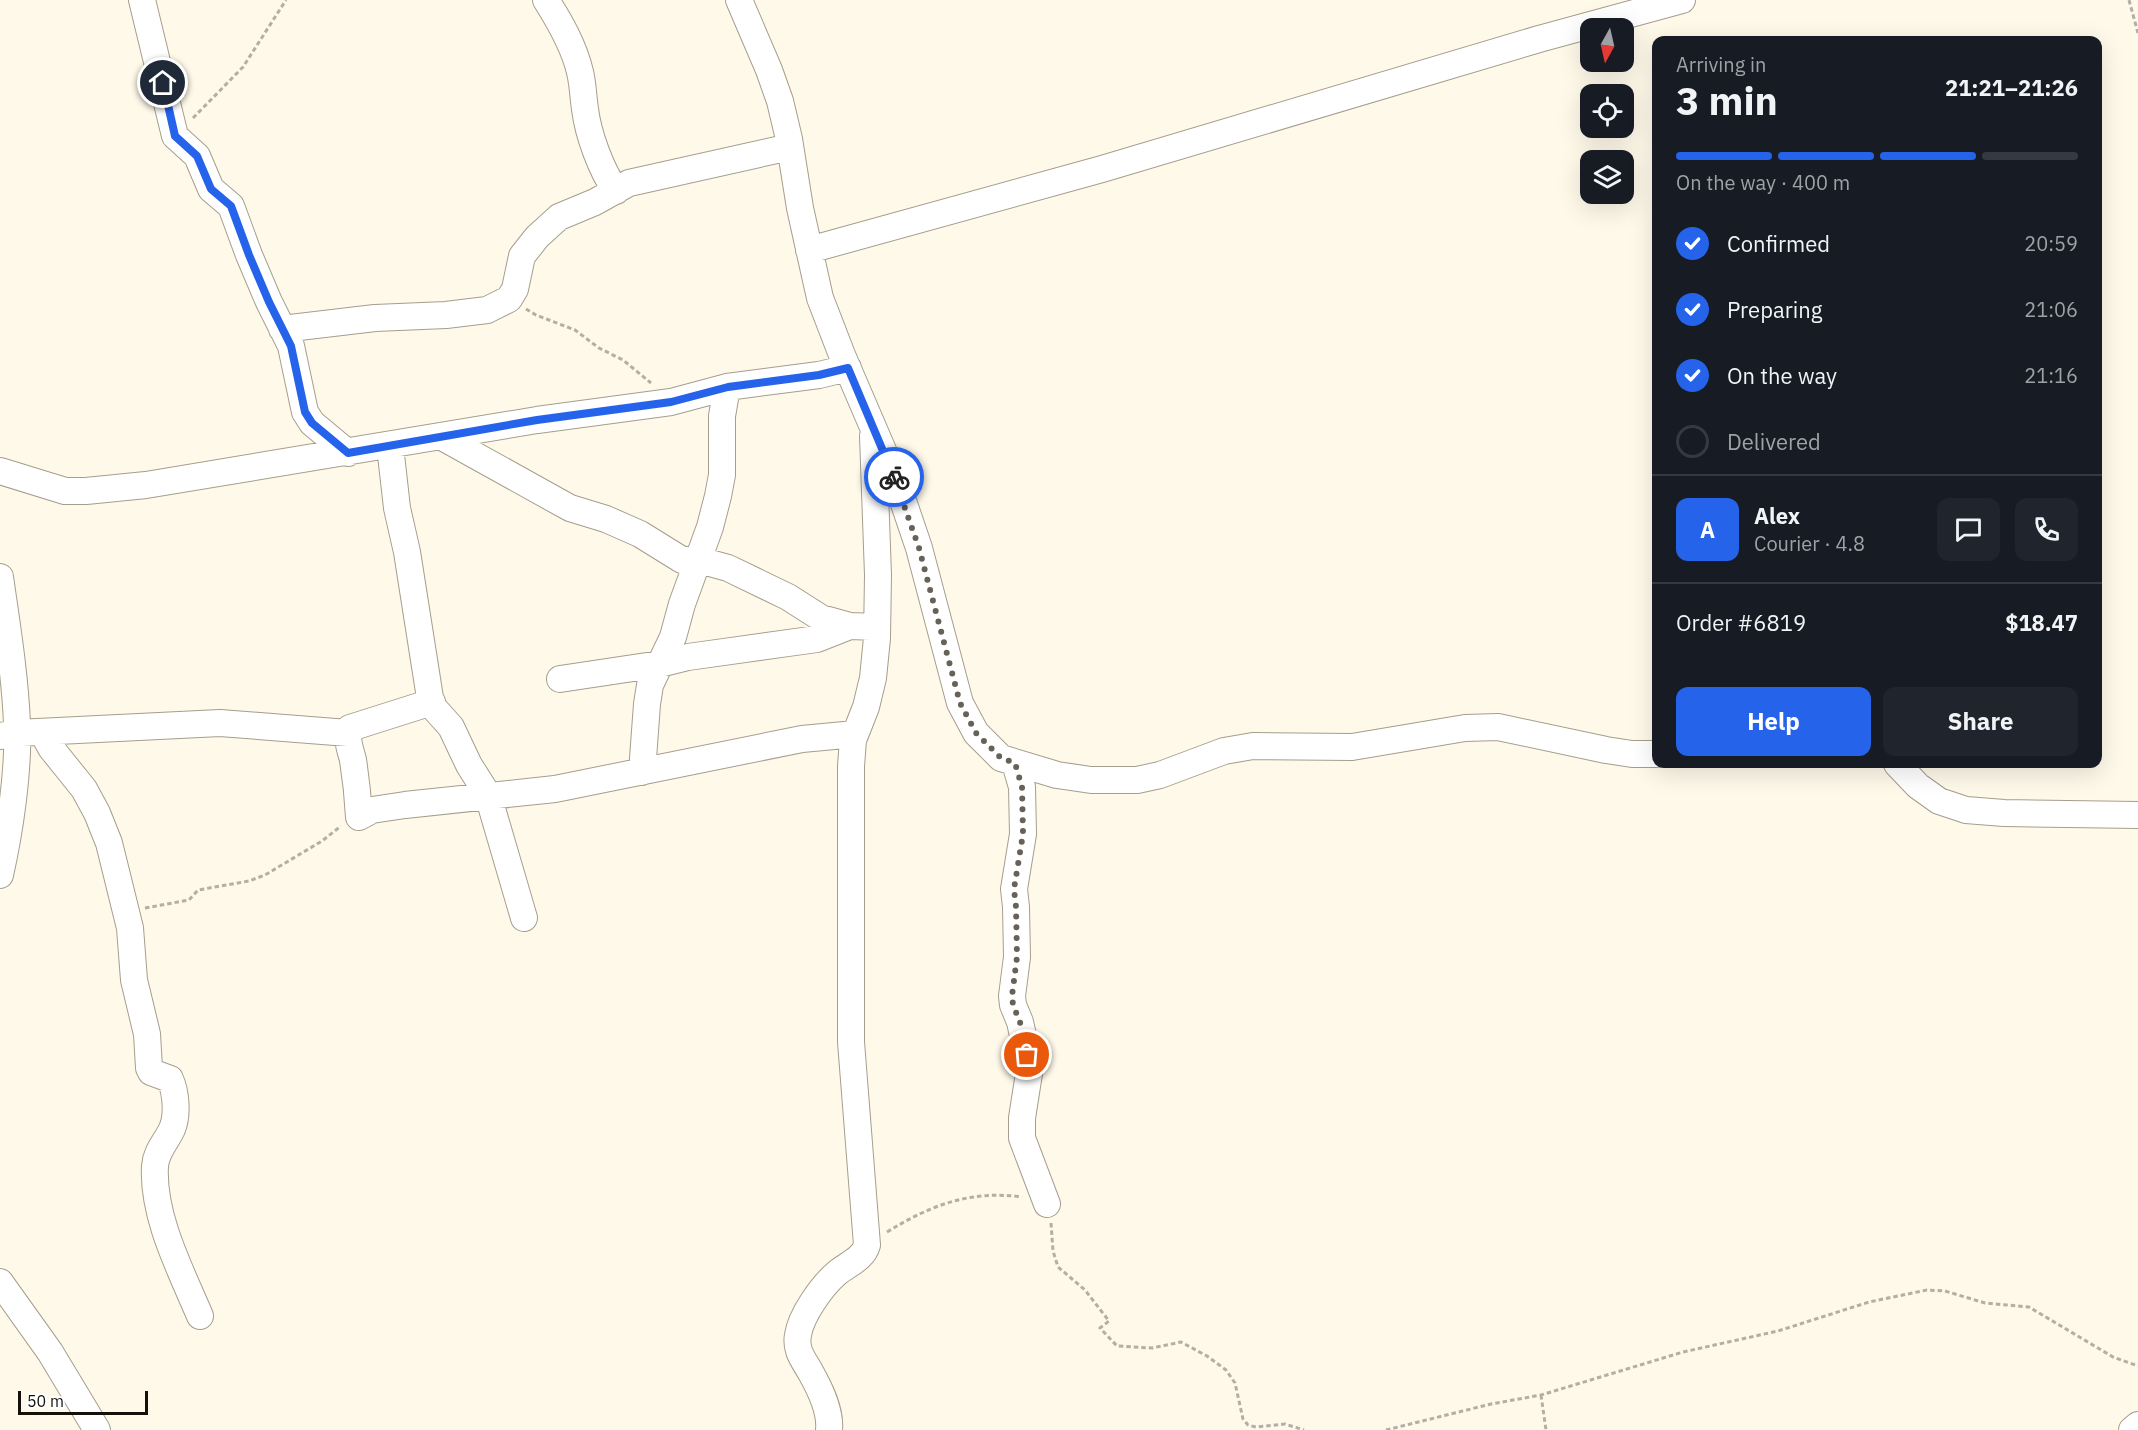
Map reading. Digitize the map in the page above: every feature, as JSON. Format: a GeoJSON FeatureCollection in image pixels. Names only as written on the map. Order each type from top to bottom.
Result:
{"type":"FeatureCollection","features":[{"type":"Feature","properties":{"kind":"street"},"geometry":{"type":"LineString","coordinates":[[142,0],[175,136],[197,156],[211,189],[231,206],[249,255],[291,346],[305,412],[312,423],[348,453]]}},
{"type":"Feature","properties":{"kind":"street"},"geometry":{"type":"LineString","coordinates":[[546,0],[560,22],[580,71],[585,111],[591,133],[615,191]]}},
{"type":"Feature","properties":{"kind":"street"},"geometry":{"type":"LineString","coordinates":[[739,0],[780,101],[820,298],[897,483],[919,548],[960,703],[976,733],[1001,758],[1057,775],[1091,780],[1137,780],[1160,775],[1224,751],[1253,746],[1352,747],[1465,728],[1498,728],[1570,744],[1632,754],[1652,754]]}},
{"type":"Feature","properties":{"kind":"street"},"geometry":{"type":"LineString","coordinates":[[809,250],[1113,166],[1539,39],[1683,0]]}},
{"type":"Feature","properties":{"kind":"street"},"geometry":{"type":"LineString","coordinates":[[282,329],[375,318],[473,313],[487,310],[509,299],[515,289],[522,256],[537,237],[559,216],[595,202],[629,183],[790,147]]}},
{"type":"Feature","properties":{"kind":"street"},"geometry":{"type":"LineString","coordinates":[[0,471],[51,488],[86,491],[146,485],[537,420],[671,402],[728,387],[819,375],[848,368]]}},
{"type":"Feature","properties":{"kind":"street"},"geometry":{"type":"LineString","coordinates":[[642,772],[650,685],[673,637],[682,603],[710,526],[722,476],[722,416],[728,387]]}},
{"type":"Feature","properties":{"kind":"street"},"geometry":{"type":"LineString","coordinates":[[829,1430],[828,1414],[815,1380],[799,1353],[797,1337],[800,1327],[821,1291],[838,1272],[866,1251],[867,1245],[851,1042],[851,766],[853,740],[866,707],[873,678],[877,627],[877,520],[872,424]]}},
{"type":"Feature","properties":{"kind":"street"},"geometry":{"type":"LineString","coordinates":[[442,437],[570,508],[606,519],[640,534],[682,560],[699,560],[728,568],[788,597],[821,618],[850,626],[877,627]]}},
{"type":"Feature","properties":{"kind":"street"},"geometry":{"type":"LineString","coordinates":[[390,446],[400,530],[407,552],[426,682],[432,702],[451,728],[469,765],[488,795],[524,918]]}},
{"type":"Feature","properties":{"kind":"street"},"geometry":{"type":"LineString","coordinates":[[0,577],[20,734],[5,854],[0,875]]}},
{"type":"Feature","properties":{"kind":"street"},"geometry":{"type":"LineString","coordinates":[[560,679],[660,664],[688,657],[817,639],[850,626]]}},
{"type":"Feature","properties":{"kind":"street"},"geometry":{"type":"LineString","coordinates":[[432,702],[359,723],[350,728],[348,743],[358,798],[359,817],[372,810],[555,789],[802,739],[855,734]]}},
{"type":"Feature","properties":{"kind":"street"},"geometry":{"type":"LineString","coordinates":[[20,734],[220,723],[348,733]]}},
{"type":"Feature","properties":{"kind":"street"},"geometry":{"type":"LineString","coordinates":[[20,734],[51,748],[84,789],[109,843],[126,910],[133,952],[134,980],[147,1034],[149,1068],[151,1072],[170,1079],[175,1097],[173,1127],[157,1153],[155,1165],[155,1188],[159,1211],[200,1316]]}},
{"type":"Feature","properties":{"kind":"street"},"geometry":{"type":"LineString","coordinates":[[1015,763],[1022,787],[1023,834],[1014,889],[1017,957],[1012,996],[1030,1067],[1022,1118],[1022,1138],[1047,1204]]}},
{"type":"Feature","properties":{"kind":"street"},"geometry":{"type":"LineString","coordinates":[[1901,768],[1918,786],[1939,801],[1966,810],[2004,813],[2138,815]]}},
{"type":"Feature","properties":{"kind":"street"},"geometry":{"type":"LineString","coordinates":[[0,1282],[50,1352],[97,1430]]}},
{"type":"Feature","properties":{"kind":"street"},"geometry":{"type":"LineString","coordinates":[[2132,1430],[2138,1425]]}},
{"type":"Feature","properties":{"kind":"path"},"geometry":{"type":"LineString","coordinates":[[175,136],[243,67],[286,0]]}},
{"type":"Feature","properties":{"kind":"path"},"geometry":{"type":"LineString","coordinates":[[2129,0],[2138,33]]}},
{"type":"Feature","properties":{"kind":"path"},"geometry":{"type":"LineString","coordinates":[[509,299],[536,315],[575,330],[599,348],[623,360],[671,402]]}},
{"type":"Feature","properties":{"kind":"path"},"geometry":{"type":"LineString","coordinates":[[126,910],[157,907],[189,900],[198,890],[232,885],[257,878],[359,817]]}},
{"type":"Feature","properties":{"kind":"path"},"geometry":{"type":"LineString","coordinates":[[867,1245],[902,1223],[949,1202],[998,1194],[1040,1199],[1047,1204],[1053,1251],[1058,1267],[1084,1290],[1106,1315],[1109,1321],[1100,1328],[1117,1346],[1152,1348],[1181,1342],[1207,1356],[1226,1370],[1234,1383],[1243,1419],[1248,1425],[1256,1428],[1285,1424],[1304,1430]]}},
{"type":"Feature","properties":{"kind":"path"},"geometry":{"type":"LineString","coordinates":[[1386,1430],[1491,1404],[1541,1395],[1683,1352],[1778,1331],[1869,1302],[1927,1290],[1945,1291],[1985,1303],[2029,1308],[2113,1357],[2138,1366]]}},
{"type":"Feature","properties":{"kind":"path"},"geometry":{"type":"LineString","coordinates":[[1541,1395],[1546,1430]]}},
{"type":"Feature","properties":{"kind":"way so far"},"geometry":{"type":"LineString","coordinates":[[894,477],[919,548],[960,703],[976,733],[1001,758],[1015,763],[1022,787],[1023,834],[1014,889],[1017,957],[1012,996],[1027,1055]]}},
{"type":"Feature","properties":{"kind":"route"},"geometry":{"type":"LineString","coordinates":[[163,83],[175,136],[197,156],[211,189],[231,206],[269,302],[291,346],[305,412],[320,431],[348,453],[537,420],[671,402],[758,381],[788,380],[848,368],[894,477]]}}]}
